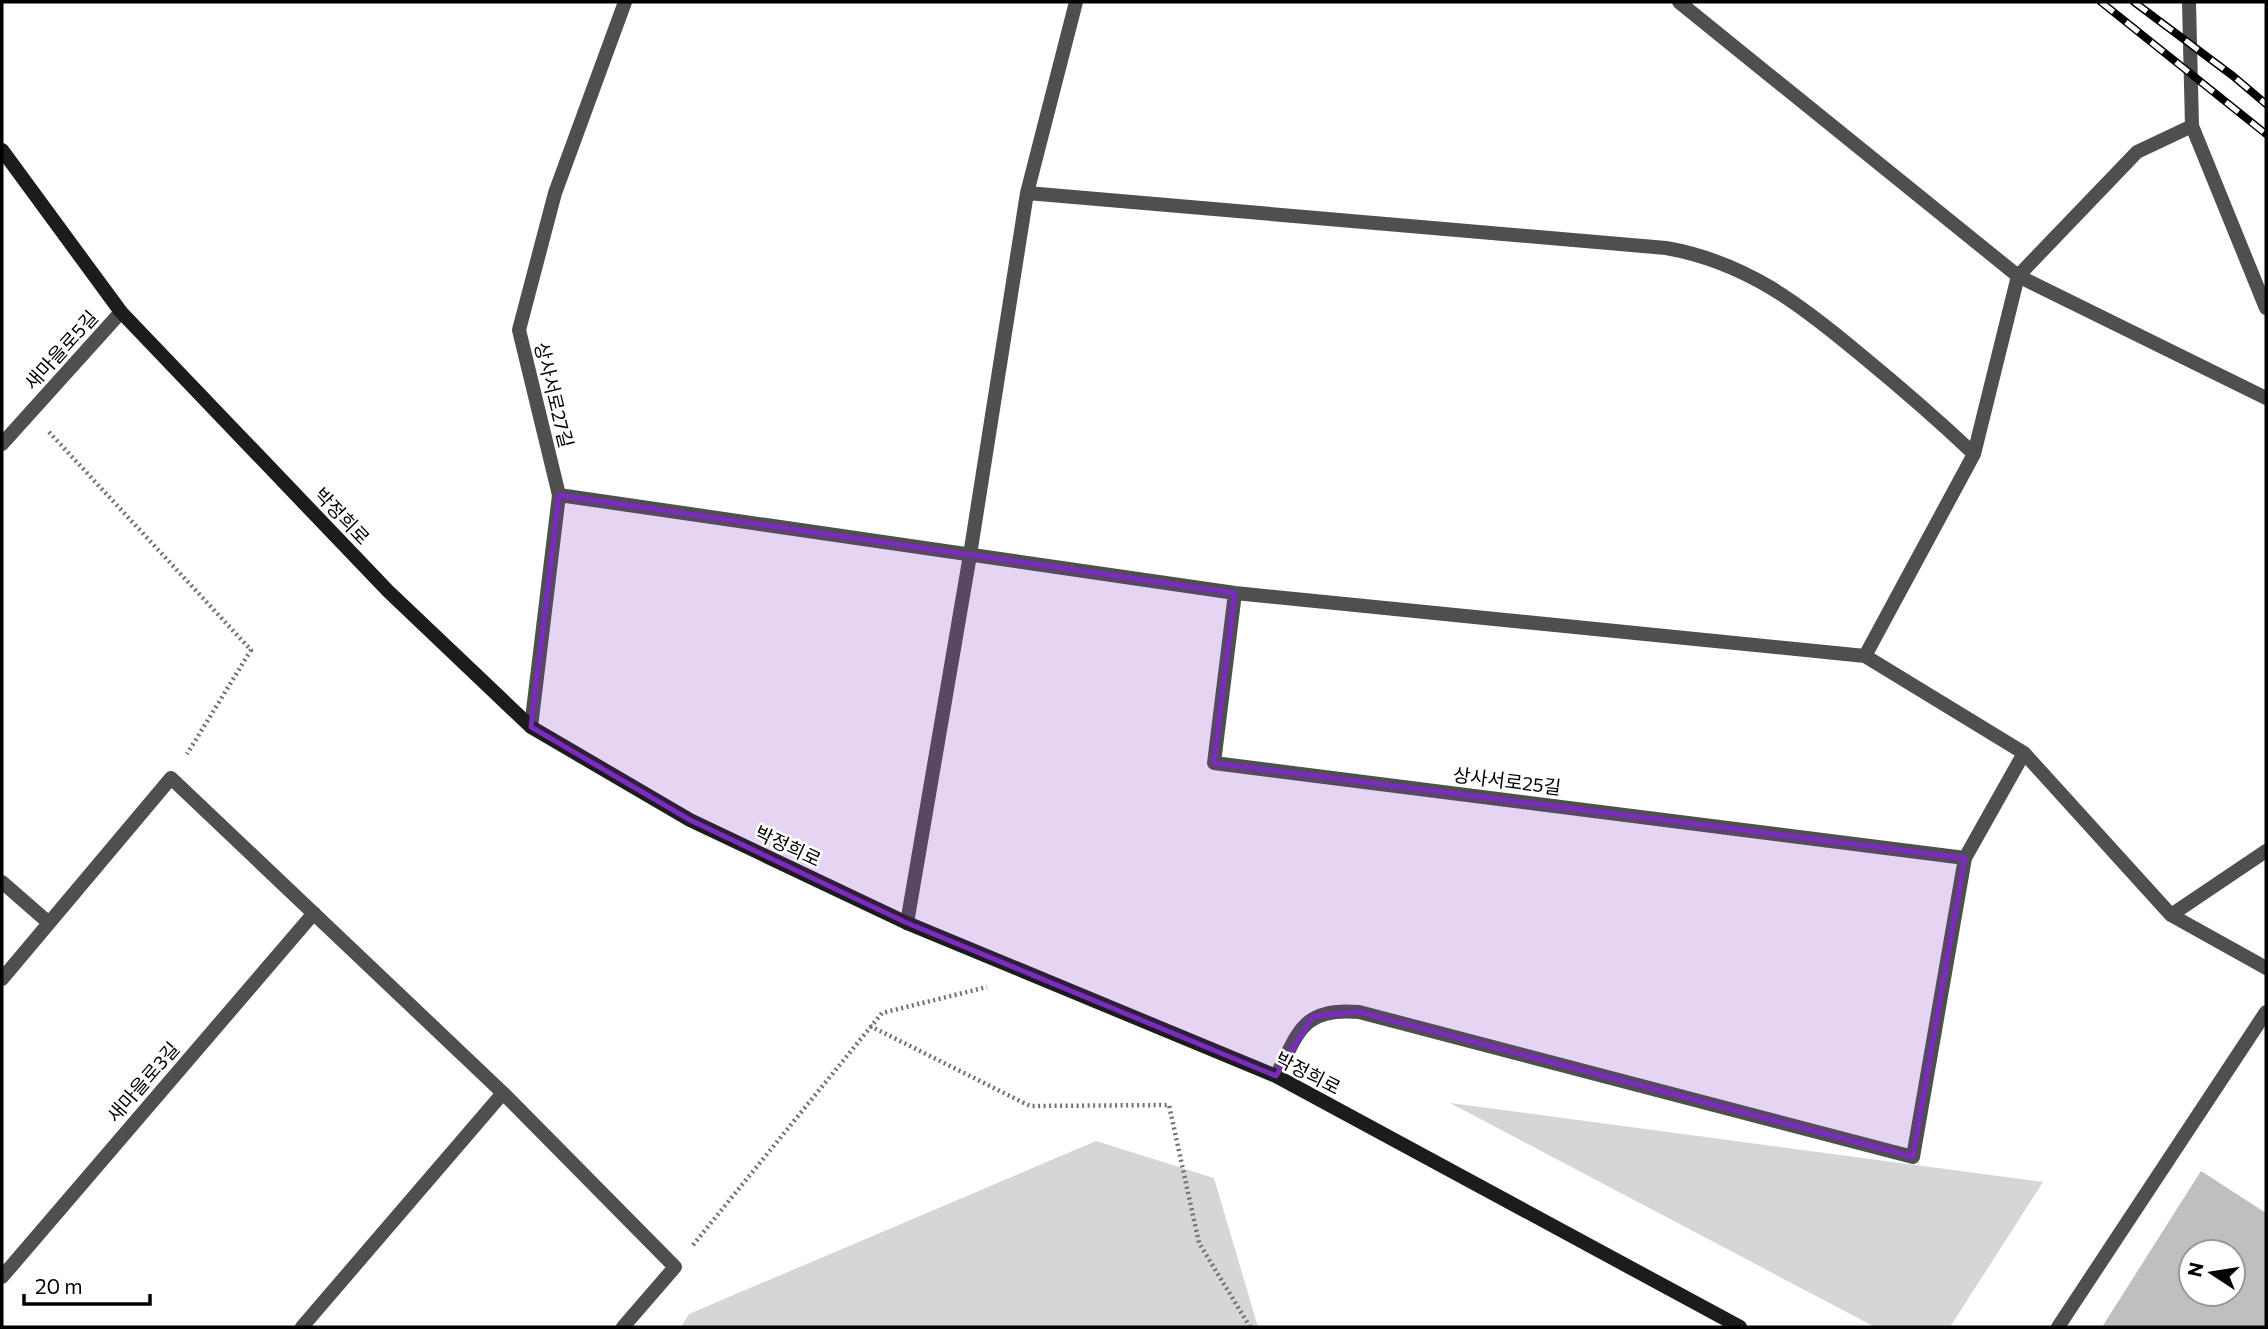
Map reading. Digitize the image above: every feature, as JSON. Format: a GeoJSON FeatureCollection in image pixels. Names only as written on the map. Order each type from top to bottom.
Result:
{"type":"FeatureCollection","features":[{"type":"Feature","properties":{"kind":"street","name":"상사서로27길"},"geometry":{"type":"LineString","coordinates":[[531,727],[559,495],[519,330],[555,193],[625,2]]}},
{"type":"Feature","properties":{"kind":"street"},"geometry":{"type":"LineString","coordinates":[[907,923],[970,555],[1027,193],[1076,2]]}},
{"type":"Feature","properties":{"kind":"street"},"geometry":{"type":"LineString","coordinates":[[1679,2],[2018,276],[2266,398]]}},
{"type":"Feature","properties":{"kind":"street"},"geometry":{"type":"LineString","coordinates":[[2189,2],[2192,126],[2266,308]]}},
{"type":"Feature","properties":{"kind":"street"},"geometry":{"type":"LineString","coordinates":[[1865,656],[1974,454],[2018,276],[2137,152],[2192,126]]}},
{"type":"Feature","properties":{"kind":"street","name":"박정희로"},"geometry":{"type":"LineString","coordinates":[[2,150],[121,312],[388,591],[531,727],[690,820],[907,923],[1276,1076],[1740,1327]]}},
{"type":"Feature","properties":{"kind":"street"},"geometry":{"type":"LineString","coordinates":[[1027,193],[1666,248],[1693,253],[1746,273],[1796,303],[1922,405],[1974,454]]}},
{"type":"Feature","properties":{"kind":"street","name":"새마을로5길"},"geometry":{"type":"LineString","coordinates":[[2,444],[121,312]]}},
{"type":"Feature","properties":{"kind":"street"},"geometry":{"type":"LineString","coordinates":[[559,495],[1236,593],[1865,656],[2024,753],[2171,915],[2266,968]]}},
{"type":"Feature","properties":{"kind":"street","name":"상사서로25길"},"geometry":{"type":"LineString","coordinates":[[1236,593],[1214,763],[1965,858]]}},
{"type":"Feature","properties":{"kind":"street"},"geometry":{"type":"LineString","coordinates":[[1276,1076],[1305,1024],[1313,1017],[1339,1011],[1359,1013],[1913,1157],[1965,858],[2024,753]]}},
{"type":"Feature","properties":{"kind":"street"},"geometry":{"type":"LineString","coordinates":[[2,979],[171,778],[503,1093],[675,1267],[623,1327]]}},
{"type":"Feature","properties":{"kind":"street"},"geometry":{"type":"LineString","coordinates":[[2171,915],[2266,851]]}},
{"type":"Feature","properties":{"kind":"street"},"geometry":{"type":"LineString","coordinates":[[2,882],[49,923]]}},
{"type":"Feature","properties":{"kind":"street","name":"새마을로3길"},"geometry":{"type":"LineString","coordinates":[[2,1277],[314,913]]}},
{"type":"Feature","properties":{"kind":"street"},"geometry":{"type":"LineString","coordinates":[[2058,1327],[2266,1012]]}},
{"type":"Feature","properties":{"kind":"street"},"geometry":{"type":"LineString","coordinates":[[302,1327],[503,1093]]}},
{"type":"Feature","properties":{"kind":"path"},"geometry":{"type":"LineString","coordinates":[[30,412],[251,650],[171,778]]}},
{"type":"Feature","properties":{"kind":"path"},"geometry":{"type":"LineString","coordinates":[[675,1267],[882,1013],[1032,977]]}},
{"type":"Feature","properties":{"kind":"path"},"geometry":{"type":"LineString","coordinates":[[870,1026],[1030,1106],[1169,1105],[1199,1243],[1250,1327]]}},
{"type":"Feature","properties":{"kind":"highlighted area"},"geometry":{"type":"Polygon","coordinates":[[[559,495],[1235,593],[1214,763],[1965,858],[1913,1157],[1359,1012],[1313,1017],[1276,1076],[907,923],[690,820],[531,727],[559,495]]]}},
{"type":"Feature","properties":{"kind":"shaded area"},"geometry":{"type":"Polygon","coordinates":[[[1450,1103],[2043,1182],[1950,1327],[1875,1327],[1450,1103]]]}},
{"type":"Feature","properties":{"kind":"shaded area"},"geometry":{"type":"Polygon","coordinates":[[[1096,1141],[1214,1178],[1258,1327],[681,1327],[689,1314],[1096,1141]]]}},
{"type":"Feature","properties":{"kind":"building"},"geometry":{"type":"Polygon","coordinates":[[[2201,1171],[2266,1213],[2266,1327],[2102,1327],[2201,1171]]]}},
{"type":"Feature","properties":{"kind":"railway"},"geometry":{"type":"LineString","coordinates":[[2101,2],[2266,134]]}},
{"type":"Feature","properties":{"kind":"railway"},"geometry":{"type":"LineString","coordinates":[[2134,2],[2266,104]]}}]}
